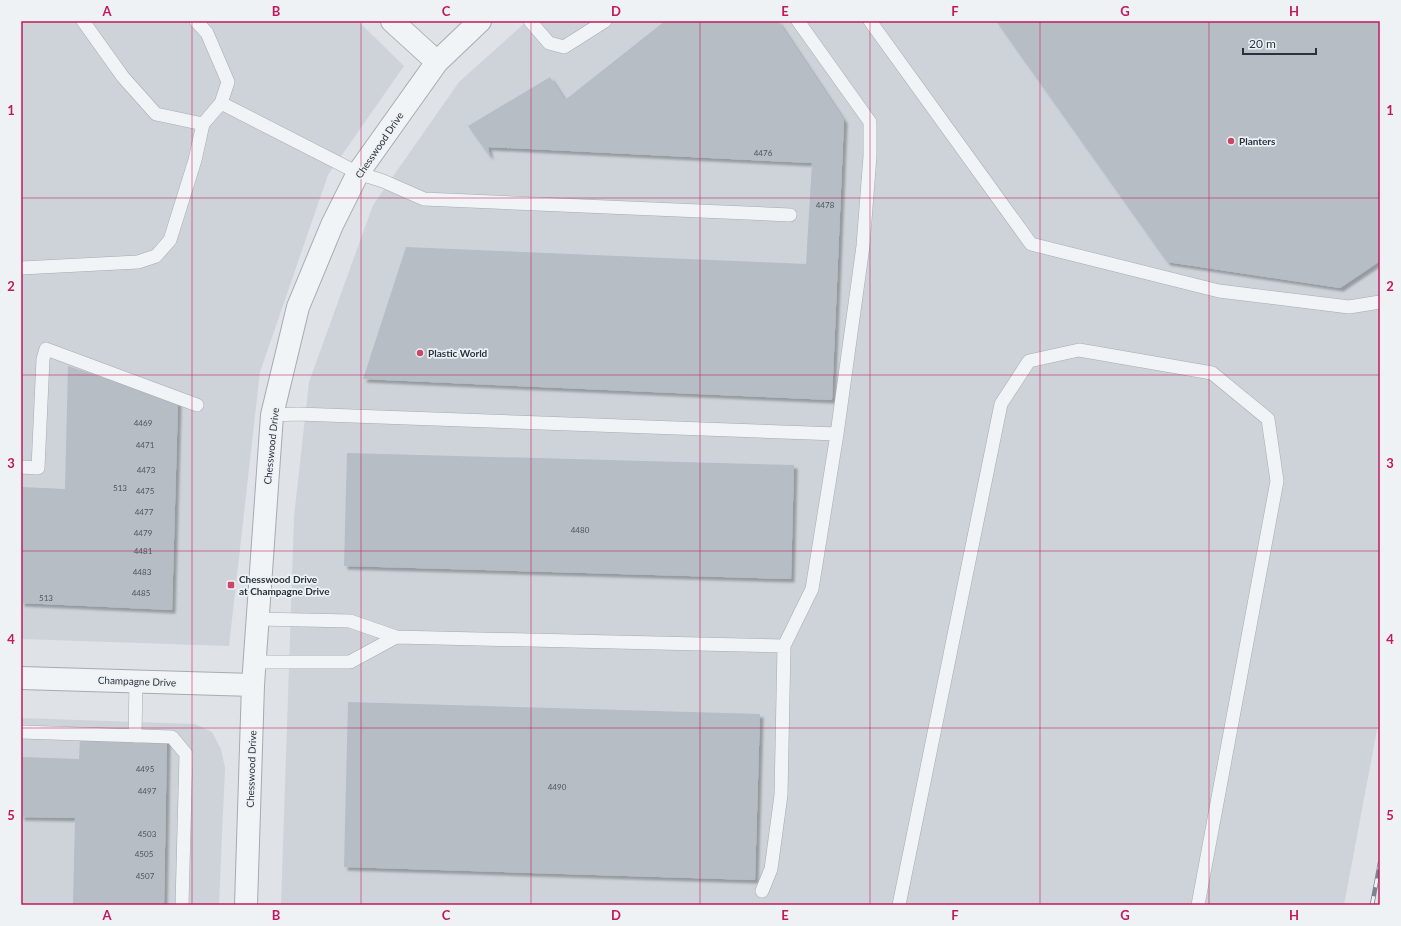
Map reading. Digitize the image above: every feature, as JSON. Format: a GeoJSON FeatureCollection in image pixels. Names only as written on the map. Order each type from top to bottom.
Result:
{"type":"FeatureCollection","features":[{"type":"Feature","properties":{"kind":"street"},"geometry":{"type":"LineString","coordinates":[[392,21],[437,62]]}},
{"type":"Feature","properties":{"kind":"street","name":"Chesswood Drive"},"geometry":{"type":"LineString","coordinates":[[246,905],[253,685],[272,415],[298,306],[332,225],[358,174],[437,62],[480,21]]}},
{"type":"Feature","properties":{"kind":"street","name":"Champagne Drive"},"geometry":{"type":"LineString","coordinates":[[21,678],[253,685]]}},
{"type":"Feature","properties":{"kind":"lane"},"geometry":{"type":"LineString","coordinates":[[82,21],[122,77],[156,114],[203,124]]}},
{"type":"Feature","properties":{"kind":"lane"},"geometry":{"type":"LineString","coordinates":[[21,268],[138,262],[156,256],[170,240],[195,160],[203,124],[221,103],[228,82],[207,33],[196,21]]}},
{"type":"Feature","properties":{"kind":"lane"},"geometry":{"type":"LineString","coordinates":[[530,21],[549,43],[564,47],[605,21]]}},
{"type":"Feature","properties":{"kind":"lane"},"geometry":{"type":"LineString","coordinates":[[762,891],[771,868],[781,796],[784,646],[812,590],[837,434],[863,246],[870,156],[870,122],[798,21]]}},
{"type":"Feature","properties":{"kind":"lane"},"geometry":{"type":"LineString","coordinates":[[870,21],[1031,244],[1219,291],[1349,307],[1380,302]]}},
{"type":"Feature","properties":{"kind":"lane"},"geometry":{"type":"LineString","coordinates":[[221,103],[358,174],[383,182],[424,199],[790,215]]}},
{"type":"Feature","properties":{"kind":"lane"},"geometry":{"type":"LineString","coordinates":[[21,467],[38,468],[46,349],[197,405]]}},
{"type":"Feature","properties":{"kind":"lane"},"geometry":{"type":"LineString","coordinates":[[899,905],[1001,404],[1029,361],[1079,350],[1212,373],[1268,419],[1277,481],[1198,905]]}},
{"type":"Feature","properties":{"kind":"lane"},"geometry":{"type":"LineString","coordinates":[[272,415],[298,414],[837,434]]}},
{"type":"Feature","properties":{"kind":"lane"},"geometry":{"type":"LineString","coordinates":[[258,619],[350,621],[396,637],[784,646]]}},
{"type":"Feature","properties":{"kind":"lane"},"geometry":{"type":"LineString","coordinates":[[255,662],[350,662],[396,637]]}},
{"type":"Feature","properties":{"kind":"lane"},"geometry":{"type":"LineString","coordinates":[[135,736],[136,681]]}},
{"type":"Feature","properties":{"kind":"lane"},"geometry":{"type":"LineString","coordinates":[[21,732],[172,736],[186,754],[182,905]]}},
{"type":"Feature","properties":{"kind":"shaded area"},"geometry":{"type":"Polygon","coordinates":[[[21,21],[358,21],[404,66],[328,175],[260,372],[229,646],[21,639],[21,21]]]}},
{"type":"Feature","properties":{"kind":"shaded area"},"geometry":{"type":"Polygon","coordinates":[[[527,21],[1380,21],[1380,714],[1344,905],[281,905],[294,517],[309,382],[373,205],[459,82],[527,21]]]}},
{"type":"Feature","properties":{"kind":"shaded area"},"geometry":{"type":"Polygon","coordinates":[[[21,718],[195,724],[212,732],[221,749],[225,768],[219,905],[21,905],[21,718]]]}},
{"type":"Feature","properties":{"kind":"building"},"geometry":{"type":"Polygon","coordinates":[[[665,21],[778,21],[844,120],[832,400],[363,379],[406,247],[806,264],[812,163],[488,147],[490,157],[468,126],[550,77],[565,100],[665,21]]]}},
{"type":"Feature","properties":{"kind":"building","name":"Planters"},"geometry":{"type":"Polygon","coordinates":[[[996,21],[1380,21],[1380,261],[1340,288],[1167,262],[996,21]]]}},
{"type":"Feature","properties":{"kind":"building"},"geometry":{"type":"Polygon","coordinates":[[[68,366],[178,402],[172,610],[21,603],[21,487],[65,489],[68,366]]]}},
{"type":"Feature","properties":{"kind":"building"},"geometry":{"type":"Polygon","coordinates":[[[347,453],[794,465],[791,579],[344,566],[347,453]]]}},
{"type":"Feature","properties":{"kind":"building"},"geometry":{"type":"Polygon","coordinates":[[[348,702],[760,714],[755,880],[344,867],[348,702]]]}},
{"type":"Feature","properties":{"kind":"building"},"geometry":{"type":"Polygon","coordinates":[[[80,738],[167,739],[164,905],[73,905],[75,818],[21,817],[21,757],[79,759],[80,738]]]}},
{"type":"Feature","properties":{"kind":"railway"},"geometry":{"type":"LineString","coordinates":[[1372,905],[1380,863]]}},
{"type":"Feature","properties":{"kind":"place","name":"Planters"},"geometry":{"type":"Point","coordinates":[1231,141]}},
{"type":"Feature","properties":{"kind":"place","name":"Plastic World"},"geometry":{"type":"Point","coordinates":[420,353]}},
{"type":"Feature","properties":{"kind":"place","name":"Chesswood Drive at Champagne Drive"},"geometry":{"type":"Point","coordinates":[231,585]}}]}
